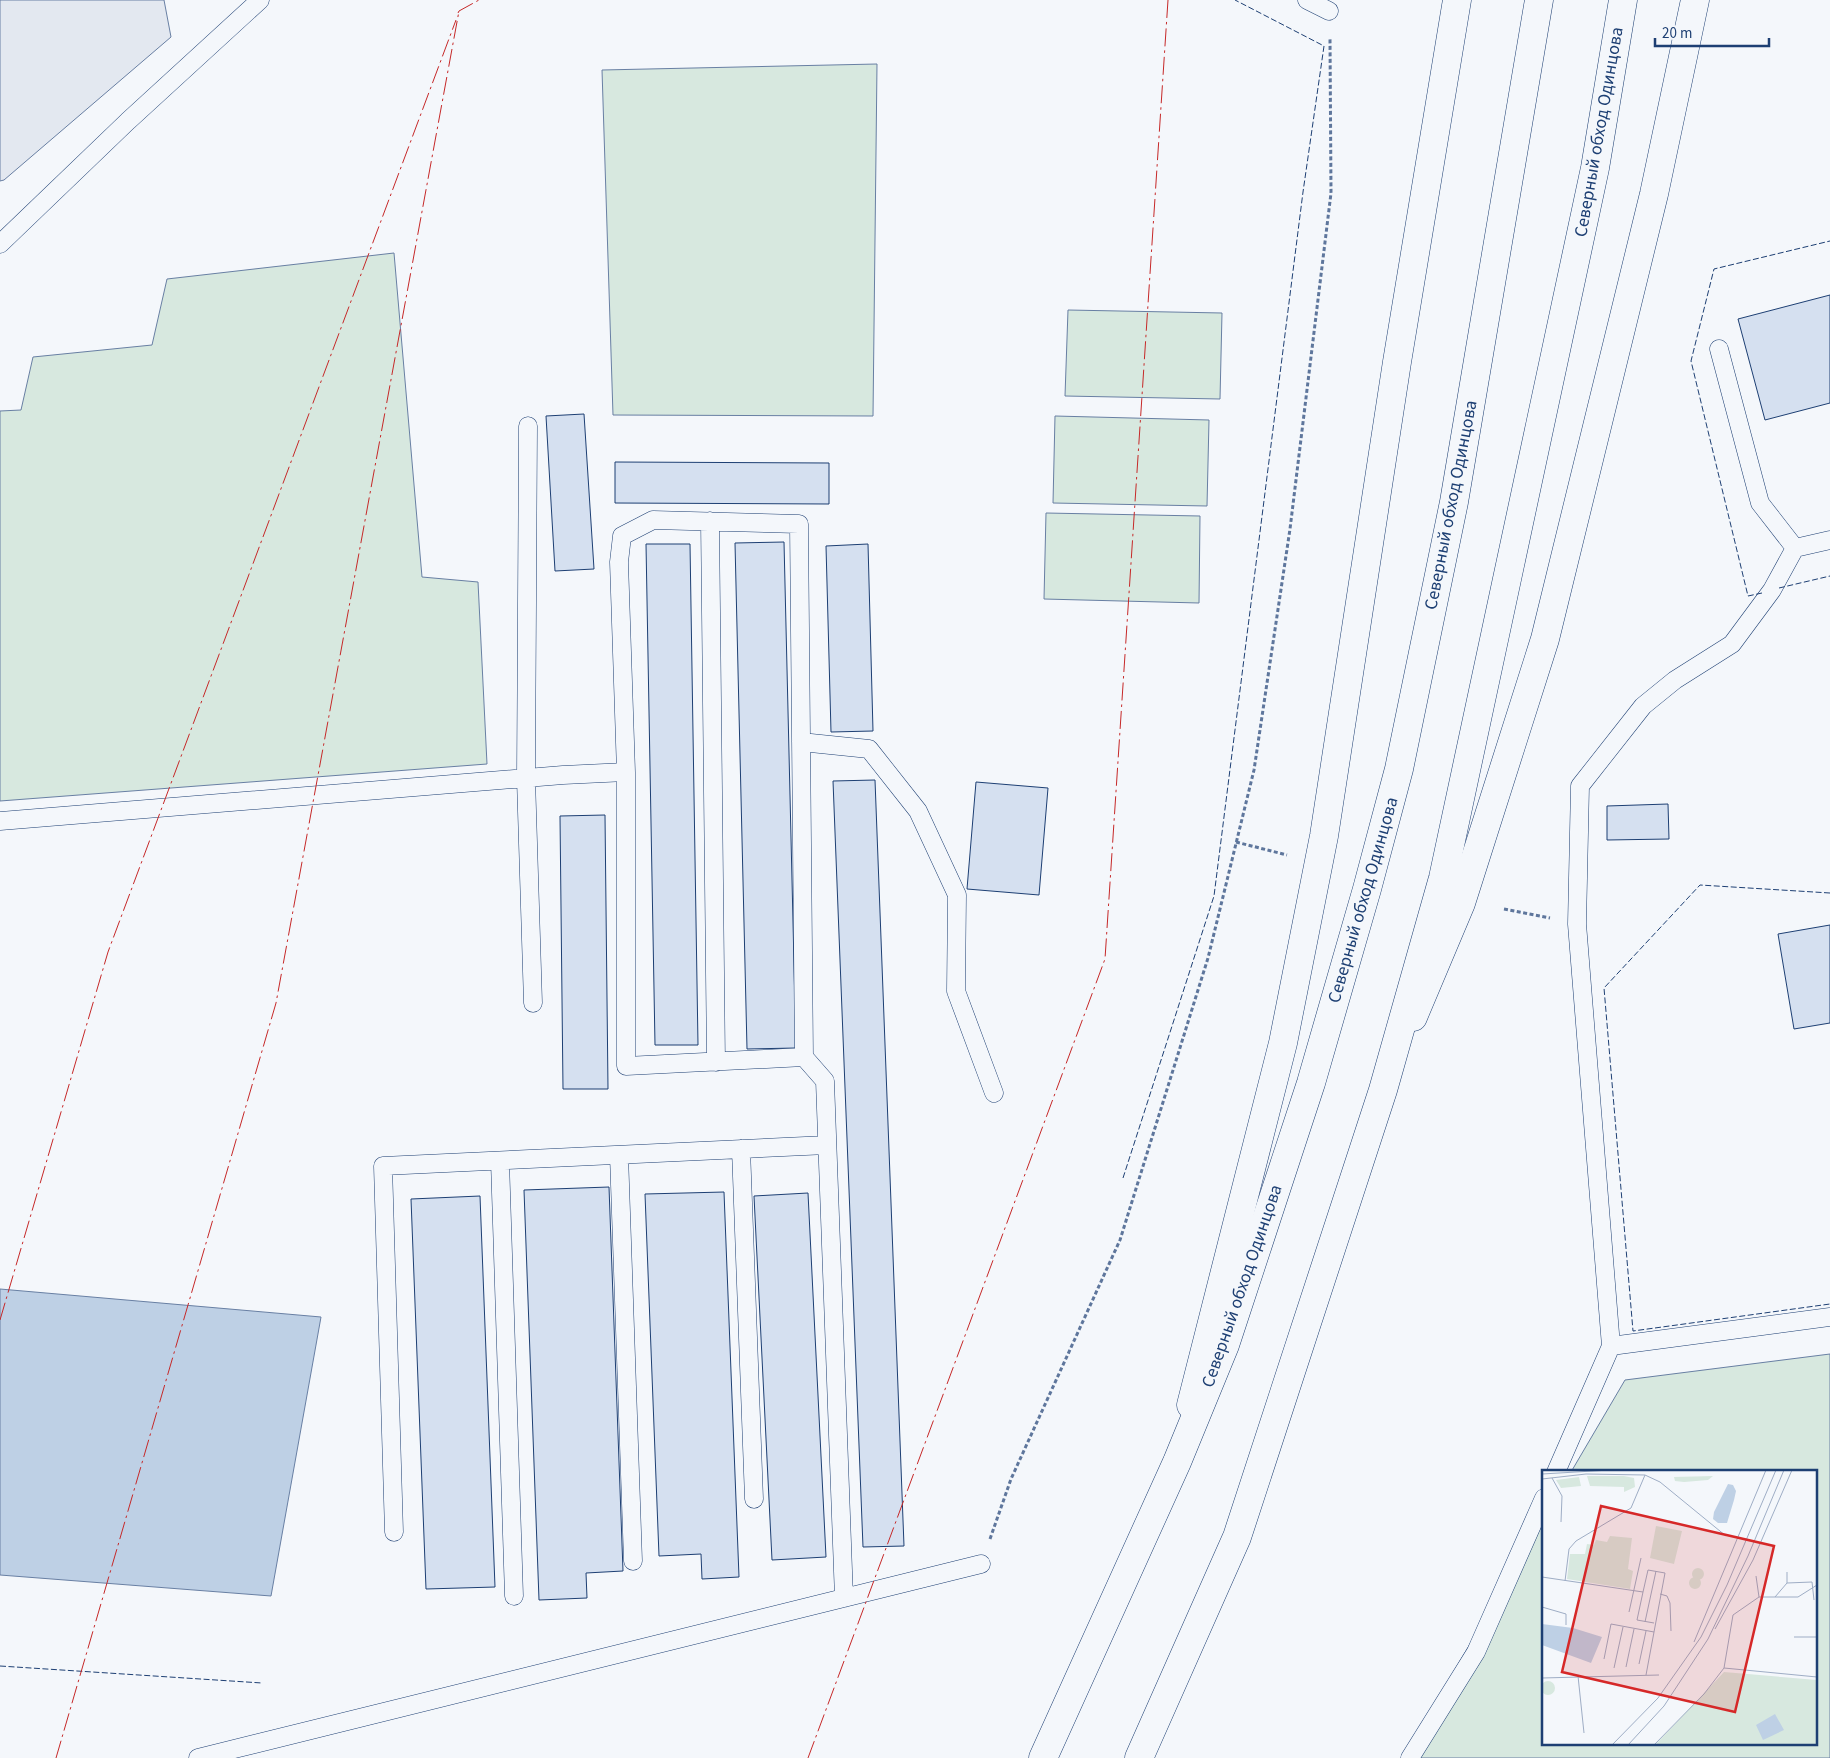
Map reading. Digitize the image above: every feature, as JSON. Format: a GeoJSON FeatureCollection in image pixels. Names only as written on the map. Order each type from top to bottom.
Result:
{"type":"FeatureCollection","features":[{"type":"Feature","properties":{"kind":"main road"},"geometry":{"type":"LineString","coordinates":[[1177,1462],[1283,1043],[1324,836],[1397,362],[1457,0]]}},
{"type":"Feature","properties":{"kind":"main road","name":"Северный обход Одинцова"},"geometry":{"type":"LineString","coordinates":[[1043,1758],[1177,1462],[1225,1345],[1311,1083],[1399,769],[1454,502],[1539,0]]}},
{"type":"Feature","properties":{"kind":"main road","name":"Северный обход Одинцова"},"geometry":{"type":"LineString","coordinates":[[1139,1758],[1238,1537],[1383,1090],[1443,878],[1595,168],[1623,0]]}},
{"type":"Feature","properties":{"kind":"main road"},"geometry":{"type":"LineString","coordinates":[[1383,1090],[1461,902],[1545,639],[1654,194],[1695,0]]}},
{"type":"Feature","properties":{"kind":"lane"},"geometry":{"type":"LineString","coordinates":[[0,244],[128,121],[260,0]]}},
{"type":"Feature","properties":{"kind":"lane"},"geometry":{"type":"LineString","coordinates":[[1307,0],[1329,11]]}},
{"type":"Feature","properties":{"kind":"lane"},"geometry":{"type":"LineString","coordinates":[[1719,349],[1760,504],[1795,548]]}},
{"type":"Feature","properties":{"kind":"lane"},"geometry":{"type":"LineString","coordinates":[[528,426],[526,779],[534,1003]]}},
{"type":"Feature","properties":{"kind":"lane"},"geometry":{"type":"LineString","coordinates":[[804,1058],[626,1066],[626,772],[619,562],[622,536],[653,520],[799,524],[804,1058],[825,1081],[844,1598]]}},
{"type":"Feature","properties":{"kind":"lane"},"geometry":{"type":"LineString","coordinates":[[710,521],[716,1062]]}},
{"type":"Feature","properties":{"kind":"lane"},"geometry":{"type":"LineString","coordinates":[[1557,1470],[1611,1346],[1577,924],[1580,786],[1643,706],[1675,680],[1732,644],[1772,590],[1795,548],[1830,540]]}},
{"type":"Feature","properties":{"kind":"lane"},"geometry":{"type":"LineString","coordinates":[[801,742],[869,749],[918,810],[957,895],[956,991],[994,1093]]}},
{"type":"Feature","properties":{"kind":"lane"},"geometry":{"type":"LineString","coordinates":[[0,821],[626,772]]}},
{"type":"Feature","properties":{"kind":"lane"},"geometry":{"type":"LineString","coordinates":[[394,1532],[383,1166],[827,1145]]}},
{"type":"Feature","properties":{"kind":"lane"},"geometry":{"type":"LineString","coordinates":[[741,1149],[754,1499]]}},
{"type":"Feature","properties":{"kind":"lane"},"geometry":{"type":"LineString","coordinates":[[619,1155],[633,1561]]}},
{"type":"Feature","properties":{"kind":"lane"},"geometry":{"type":"LineString","coordinates":[[500,1161],[514,1596]]}},
{"type":"Feature","properties":{"kind":"lane"},"geometry":{"type":"LineString","coordinates":[[1611,1346],[1830,1318]]}},
{"type":"Feature","properties":{"kind":"lane"},"geometry":{"type":"LineString","coordinates":[[1410,1758],[1476,1652],[1542,1503]]}},
{"type":"Feature","properties":{"kind":"lane"},"geometry":{"type":"LineString","coordinates":[[198,1758],[981,1564]]}},
{"type":"Feature","properties":{"kind":"path"},"geometry":{"type":"LineString","coordinates":[[981,1564],[1011,1480],[1120,1240],[1208,958],[1254,770],[1290,529],[1331,193],[1329,11]]}},
{"type":"Feature","properties":{"kind":"path"},"geometry":{"type":"LineString","coordinates":[[1236,842],[1290,856]]}},
{"type":"Feature","properties":{"kind":"path"},"geometry":{"type":"LineString","coordinates":[[1504,909],[1528,914]]}},
{"type":"Feature","properties":{"kind":"shaded area"},"geometry":{"type":"Polygon","coordinates":[[[0,0],[164,0],[171,37],[4,180],[0,181],[0,0]]]}},
{"type":"Feature","properties":{"kind":"shaded area"},"geometry":{"type":"Polygon","coordinates":[[[877,64],[873,416],[613,415],[602,70],[877,64]]]}},
{"type":"Feature","properties":{"kind":"shaded area"},"geometry":{"type":"Polygon","coordinates":[[[394,253],[422,577],[478,582],[487,764],[0,801],[0,411],[21,410],[33,357],[152,345],[167,279],[394,253]]]}},
{"type":"Feature","properties":{"kind":"shaded area"},"geometry":{"type":"Polygon","coordinates":[[[1068,310],[1222,313],[1220,399],[1065,396],[1068,310]]]}},
{"type":"Feature","properties":{"kind":"shaded area"},"geometry":{"type":"Polygon","coordinates":[[[1055,416],[1209,420],[1207,506],[1053,503],[1055,416]]]}},
{"type":"Feature","properties":{"kind":"shaded area"},"geometry":{"type":"Polygon","coordinates":[[[1046,513],[1200,516],[1199,603],[1044,599],[1046,513]]]}},
{"type":"Feature","properties":{"kind":"shaded area"},"geometry":{"type":"Polygon","coordinates":[[[1830,1354],[1830,1758],[1403,1758],[1542,1521],[1542,1746],[1818,1746],[1818,1470],[1572,1470],[1625,1380],[1830,1354]]]}},
{"type":"Feature","properties":{"kind":"water"},"geometry":{"type":"Polygon","coordinates":[[[0,1289],[321,1317],[271,1596],[0,1575],[0,1289]]]}},
{"type":"Feature","properties":{"kind":"building"},"geometry":{"type":"Polygon","coordinates":[[[1830,295],[1830,403],[1765,420],[1738,319],[1830,295]]]}},
{"type":"Feature","properties":{"kind":"building"},"geometry":{"type":"Polygon","coordinates":[[[584,414],[594,569],[555,571],[546,416],[584,414]]]}},
{"type":"Feature","properties":{"kind":"building"},"geometry":{"type":"Polygon","coordinates":[[[615,462],[829,463],[829,504],[615,503],[615,462]]]}},
{"type":"Feature","properties":{"kind":"building"},"geometry":{"type":"Polygon","coordinates":[[[784,542],[796,1048],[747,1049],[735,543],[784,542]]]}},
{"type":"Feature","properties":{"kind":"building"},"geometry":{"type":"Polygon","coordinates":[[[646,544],[690,544],[698,1045],[655,1045],[646,544]]]}},
{"type":"Feature","properties":{"kind":"building"},"geometry":{"type":"Polygon","coordinates":[[[868,544],[873,731],[831,732],[826,546],[868,544]]]}},
{"type":"Feature","properties":{"kind":"building"},"geometry":{"type":"Polygon","coordinates":[[[875,780],[904,1546],[863,1547],[833,781],[875,780]]]}},
{"type":"Feature","properties":{"kind":"building"},"geometry":{"type":"Polygon","coordinates":[[[976,782],[1048,788],[1039,895],[967,889],[976,782]]]}},
{"type":"Feature","properties":{"kind":"building"},"geometry":{"type":"Polygon","coordinates":[[[1668,804],[1669,839],[1607,840],[1607,806],[1668,804]]]}},
{"type":"Feature","properties":{"kind":"building"},"geometry":{"type":"Polygon","coordinates":[[[605,815],[608,1089],[563,1089],[560,816],[605,815]]]}},
{"type":"Feature","properties":{"kind":"building"},"geometry":{"type":"Polygon","coordinates":[[[1830,925],[1830,1023],[1794,1029],[1778,934],[1830,925]]]}},
{"type":"Feature","properties":{"kind":"building"},"geometry":{"type":"Polygon","coordinates":[[[609,1187],[623,1571],[586,1573],[587,1598],[539,1600],[524,1190],[609,1187]]]}},
{"type":"Feature","properties":{"kind":"building"},"geometry":{"type":"Polygon","coordinates":[[[724,1192],[739,1577],[702,1579],[701,1554],[659,1556],[645,1194],[724,1192]]]}},
{"type":"Feature","properties":{"kind":"building"},"geometry":{"type":"Polygon","coordinates":[[[808,1193],[826,1557],[772,1560],[754,1196],[808,1193]]]}},
{"type":"Feature","properties":{"kind":"building"},"geometry":{"type":"Polygon","coordinates":[[[480,1196],[495,1587],[426,1589],[411,1199],[480,1196]]]}},
{"type":"Feature","properties":{"kind":"fence"},"geometry":{"type":"LineString","coordinates":[[1123,1178],[1214,896],[1303,192],[1324,46],[1235,0]]}},
{"type":"Feature","properties":{"kind":"fence"},"geometry":{"type":"LineString","coordinates":[[1762,593],[1748,596],[1691,361],[1714,269],[1830,241]]}},
{"type":"Feature","properties":{"kind":"fence"},"geometry":{"type":"LineString","coordinates":[[1779,588],[1830,576]]}},
{"type":"Feature","properties":{"kind":"fence"},"geometry":{"type":"LineString","coordinates":[[1830,893],[1700,885],[1604,988],[1633,1331],[1830,1304]]}},
{"type":"Feature","properties":{"kind":"fence"},"geometry":{"type":"LineString","coordinates":[[0,1666],[262,1683]]}},
{"type":"Feature","properties":{"kind":"power"},"geometry":{"type":"LineString","coordinates":[[458,13],[479,0]]}},
{"type":"Feature","properties":{"kind":"power"},"geometry":{"type":"LineString","coordinates":[[808,1758],[1105,959],[1168,0]]}},
{"type":"Feature","properties":{"kind":"power"},"geometry":{"type":"LineString","coordinates":[[56,1758],[276,1003],[459,11]]}},
{"type":"Feature","properties":{"kind":"power"},"geometry":{"type":"LineString","coordinates":[[0,1320],[108,952],[456,20]]}}]}
